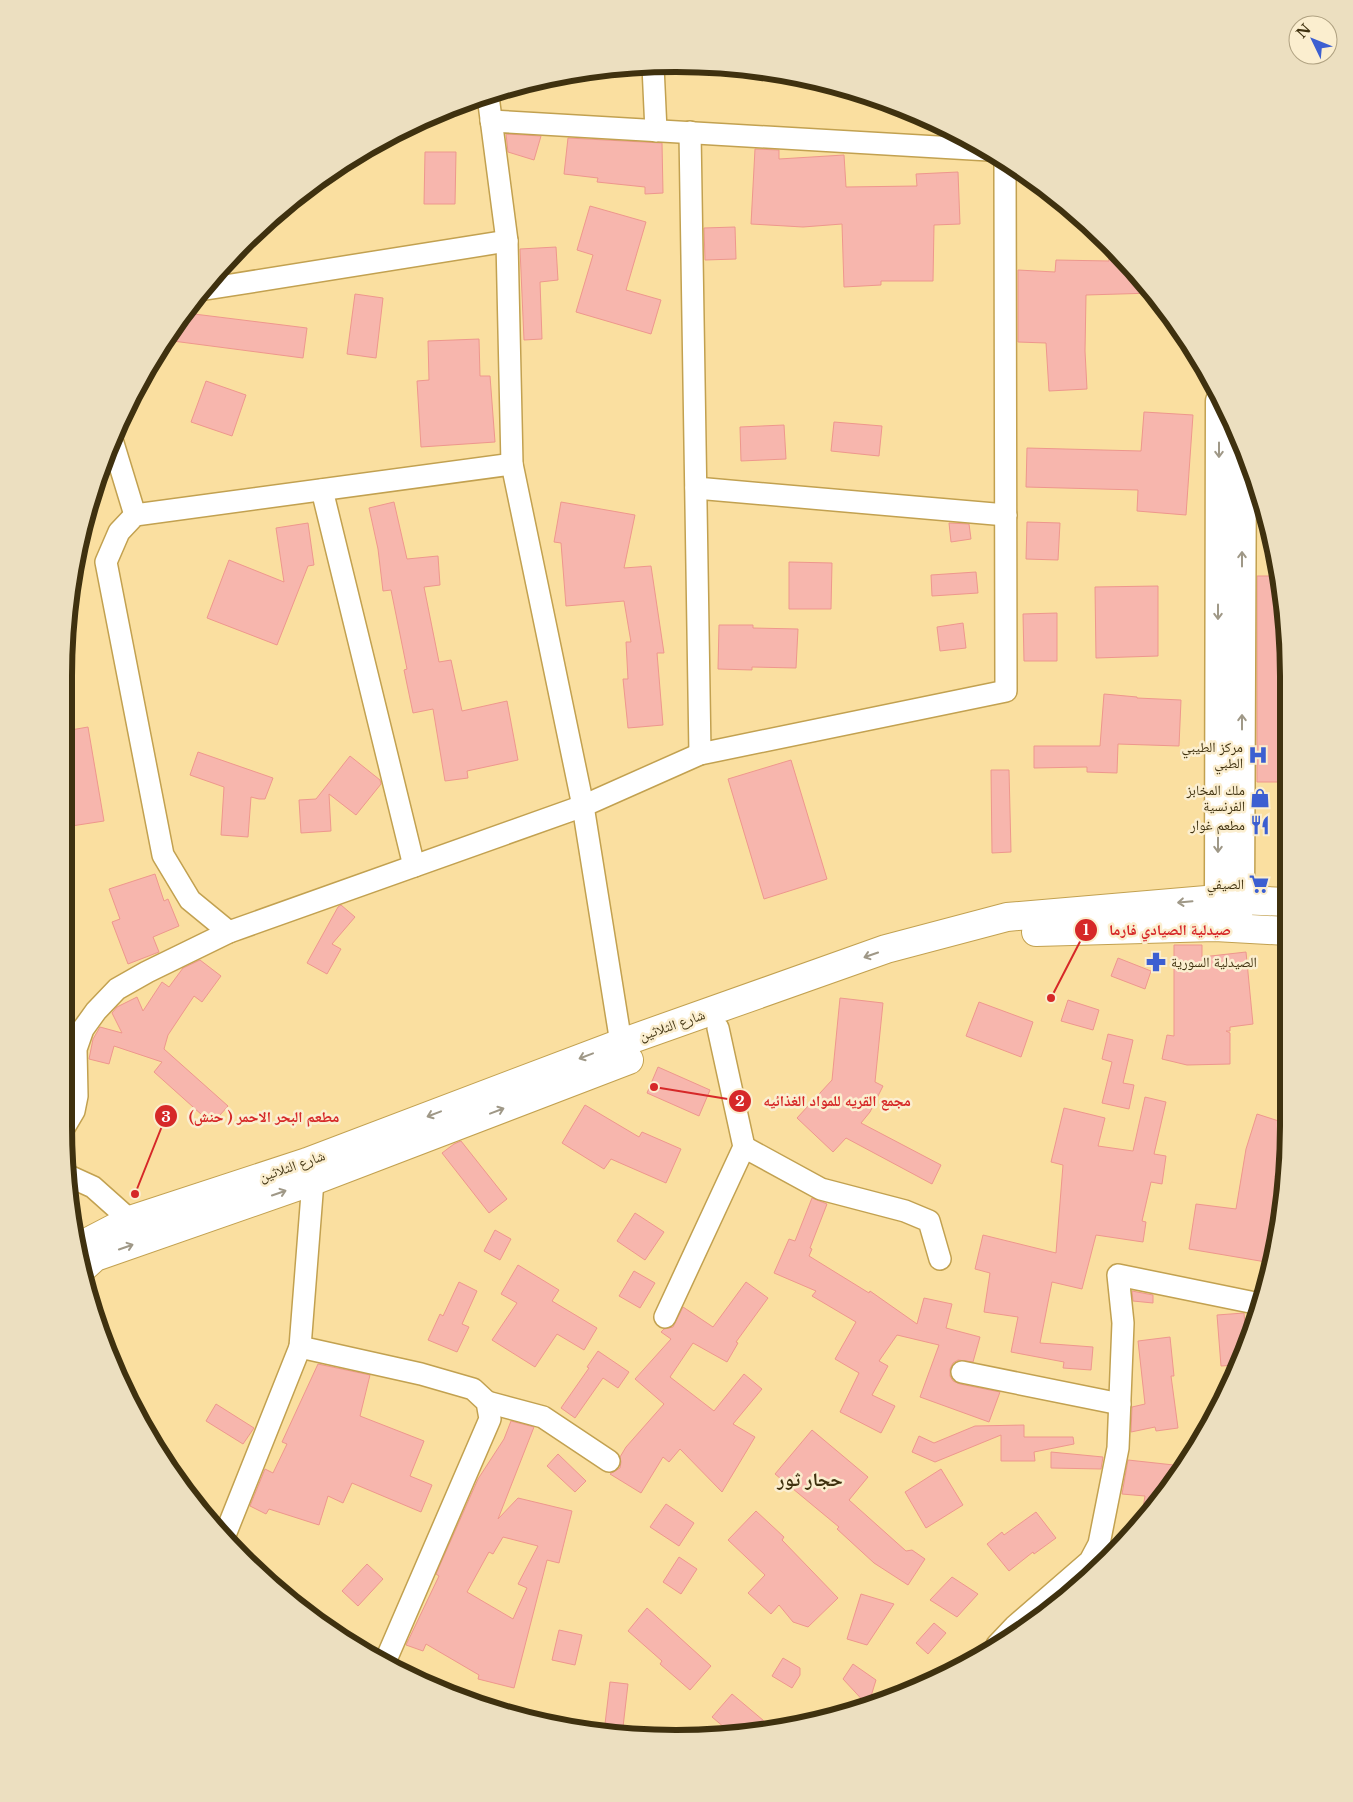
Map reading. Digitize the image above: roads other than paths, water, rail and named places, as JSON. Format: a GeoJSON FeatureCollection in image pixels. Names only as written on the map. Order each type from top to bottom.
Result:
{"type":"FeatureCollection","features":[{"type":"Feature","properties":{"kind":"main road","name":"شارع الثلاثين"},"geometry":{"type":"LineString","coordinates":[[89,1263],[95,1258],[313,1181],[625,1052],[886,949],[1007,917],[1229,900],[1280,902]]}},
{"type":"Feature","properties":{"kind":"main road","name":"شارع الثلاثين"},"geometry":{"type":"LineString","coordinates":[[84,1244],[130,1220],[307,1162],[625,1052],[718,1028],[897,964],[1014,932],[1226,928],[1280,932]]}},
{"type":"Feature","properties":{"kind":"street"},"geometry":{"type":"LineString","coordinates":[[653,73],[656,130]]}},
{"type":"Feature","properties":{"kind":"street"},"geometry":{"type":"LineString","coordinates":[[489,103],[507,241],[512,464],[583,806],[625,1052]]}},
{"type":"Feature","properties":{"kind":"street"},"geometry":{"type":"LineString","coordinates":[[491,121],[971,149]]}},
{"type":"Feature","properties":{"kind":"street"},"geometry":{"type":"LineString","coordinates":[[690,132],[700,754]]}},
{"type":"Feature","properties":{"kind":"street"},"geometry":{"type":"LineString","coordinates":[[73,1113],[77,1096],[76,1049],[83,1029],[96,1011],[117,989],[147,972],[229,932],[583,806],[700,754],[1006,691],[1005,170]]}},
{"type":"Feature","properties":{"kind":"street"},"geometry":{"type":"LineString","coordinates":[[217,284],[507,241]]}},
{"type":"Feature","properties":{"kind":"street"},"geometry":{"type":"LineString","coordinates":[[1219,412],[1229,900]]}},
{"type":"Feature","properties":{"kind":"street"},"geometry":{"type":"LineString","coordinates":[[116,452],[135,516]]}},
{"type":"Feature","properties":{"kind":"street"},"geometry":{"type":"LineString","coordinates":[[229,932],[190,900],[163,855],[106,562],[119,532],[135,516],[512,464]]}},
{"type":"Feature","properties":{"kind":"street"},"geometry":{"type":"LineString","coordinates":[[1226,928],[1229,900],[1242,466]]}},
{"type":"Feature","properties":{"kind":"street"},"geometry":{"type":"LineString","coordinates":[[696,488],[1006,515]]}},
{"type":"Feature","properties":{"kind":"street"},"geometry":{"type":"LineString","coordinates":[[322,490],[414,866]]}},
{"type":"Feature","properties":{"kind":"street"},"geometry":{"type":"LineString","coordinates":[[665,1317],[744,1147],[718,1028]]}},
{"type":"Feature","properties":{"kind":"street"},"geometry":{"type":"LineString","coordinates":[[744,1147],[821,1189],[904,1210],[929,1221],[940,1258]]}},
{"type":"Feature","properties":{"kind":"street"},"geometry":{"type":"LineString","coordinates":[[75,1179],[93,1187],[130,1220]]}},
{"type":"Feature","properties":{"kind":"street"},"geometry":{"type":"LineString","coordinates":[[227,1530],[300,1347],[313,1181]]}},
{"type":"Feature","properties":{"kind":"street"},"geometry":{"type":"LineString","coordinates":[[1016,1625],[1090,1561],[1098,1544],[1118,1448],[1123,1322],[1118,1275],[1253,1303]]}},
{"type":"Feature","properties":{"kind":"street"},"geometry":{"type":"LineString","coordinates":[[300,1347],[430,1377],[473,1390],[487,1402],[543,1417],[609,1461]]}},
{"type":"Feature","properties":{"kind":"street"},"geometry":{"type":"LineString","coordinates":[[962,1372],[1120,1404]]}},
{"type":"Feature","properties":{"kind":"street"},"geometry":{"type":"LineString","coordinates":[[388,1656],[490,1419],[487,1402]]}},
{"type":"Feature","properties":{"kind":"place","name":"مركز الطيبي الطبي"},"geometry":{"type":"Point","coordinates":[1258,755]}},
{"type":"Feature","properties":{"kind":"place","name":"ملك المخابز الفرنسية"},"geometry":{"type":"Point","coordinates":[1260,798]}},
{"type":"Feature","properties":{"kind":"place","name":"مطعم غوار"},"geometry":{"type":"Point","coordinates":[1260,825]}},
{"type":"Feature","properties":{"kind":"place","name":"الصيفي"},"geometry":{"type":"Point","coordinates":[1259,884]}},
{"type":"Feature","properties":{"kind":"place","name":"الصيدلية السورية"},"geometry":{"type":"Point","coordinates":[1156,962]}},
{"type":"Feature","properties":{"kind":"place","name":"صيدلية الصيادي فارما"},"geometry":{"type":"Point","coordinates":[1051,998]}},
{"type":"Feature","properties":{"kind":"place","name":"مجمع القريه للمواد الغذائيه"},"geometry":{"type":"Point","coordinates":[654,1087]}},
{"type":"Feature","properties":{"kind":"place","name":"مطعم البحر الاحمر ( حنش)"},"geometry":{"type":"Point","coordinates":[135,1194]}},
{"type":"Feature","properties":{"kind":"district","name":"حجار ثور"},"geometry":{"type":"Point","coordinates":[810,1479]}}]}
